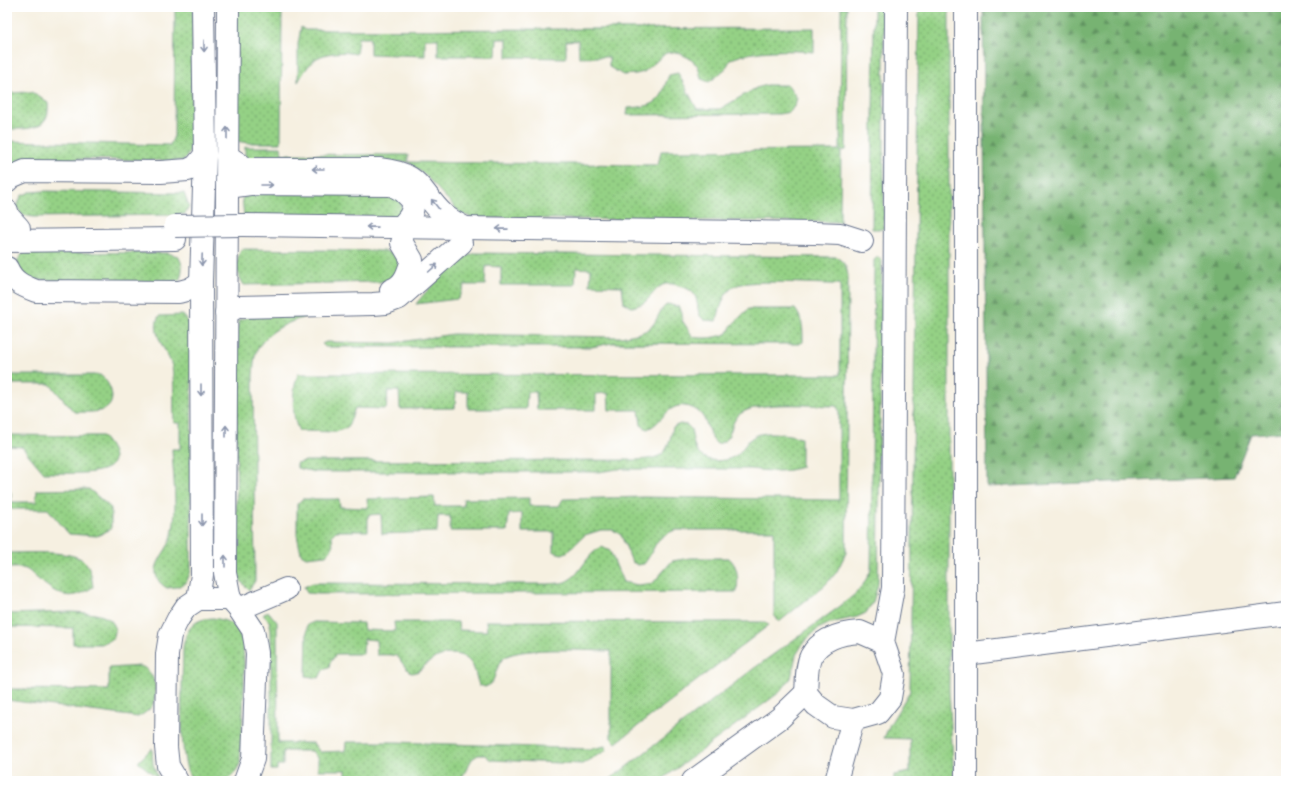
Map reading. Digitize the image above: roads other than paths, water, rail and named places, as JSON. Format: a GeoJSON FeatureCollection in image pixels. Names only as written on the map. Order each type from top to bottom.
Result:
{"type":"FeatureCollection","features":[{"type":"Feature","properties":{"kind":"street"},"geometry":{"type":"LineString","coordinates":[[198,599],[202,575],[201,282],[205,155],[203,7]]}},
{"type":"Feature","properties":{"kind":"street"},"geometry":{"type":"LineString","coordinates":[[228,7],[225,573],[234,604],[253,630],[257,653],[253,759],[245,781]]}},
{"type":"Feature","properties":{"kind":"street"},"geometry":{"type":"LineString","coordinates":[[806,693],[816,705],[833,717],[853,720],[878,713],[890,698],[894,674],[883,642],[893,588],[896,7]]}},
{"type":"Feature","properties":{"kind":"street"},"geometry":{"type":"LineString","coordinates":[[966,7],[966,781]]}},
{"type":"Feature","properties":{"kind":"street"},"geometry":{"type":"LineString","coordinates":[[7,180],[25,171],[161,172],[188,170],[196,166],[205,155]]}},
{"type":"Feature","properties":{"kind":"street"},"geometry":{"type":"LineString","coordinates":[[11,234],[175,232],[401,235],[463,235],[815,233],[840,234],[862,241],[818,247],[463,235],[418,183],[409,176],[398,171],[379,169],[247,169],[227,156]]}},
{"type":"Feature","properties":{"kind":"street"},"geometry":{"type":"LineString","coordinates":[[7,198],[14,189],[29,183],[186,185],[204,187]]}},
{"type":"Feature","properties":{"kind":"street"},"geometry":{"type":"LineString","coordinates":[[228,187],[250,184],[392,185],[413,201],[414,210],[401,235]]}},
{"type":"Feature","properties":{"kind":"street"},"geometry":{"type":"LineString","coordinates":[[226,281],[232,289],[237,292],[375,294],[396,288],[407,277],[412,260],[401,235]]}},
{"type":"Feature","properties":{"kind":"street"},"geometry":{"type":"LineString","coordinates":[[226,313],[237,307],[259,305],[372,304],[392,302],[399,298],[463,235]]}},
{"type":"Feature","properties":{"kind":"street"},"geometry":{"type":"LineString","coordinates":[[7,268],[10,276],[20,285],[36,291],[179,292],[190,289],[201,282]]}},
{"type":"Feature","properties":{"kind":"street"},"geometry":{"type":"LineString","coordinates":[[7,288],[20,296],[49,302],[162,303],[201,311]]}},
{"type":"Feature","properties":{"kind":"street"},"geometry":{"type":"LineString","coordinates":[[177,781],[168,766],[166,747],[167,654],[170,635],[178,619],[186,607],[198,599],[234,604],[286,589]]}},
{"type":"Feature","properties":{"kind":"street"},"geometry":{"type":"LineString","coordinates":[[966,654],[1286,613]]}},
{"type":"Feature","properties":{"kind":"street"},"geometry":{"type":"LineString","coordinates":[[693,781],[780,718],[806,693],[811,656],[824,642],[846,633],[860,632],[883,642]]}},
{"type":"Feature","properties":{"kind":"street"},"geometry":{"type":"LineString","coordinates":[[836,781],[853,720]]}}]}
